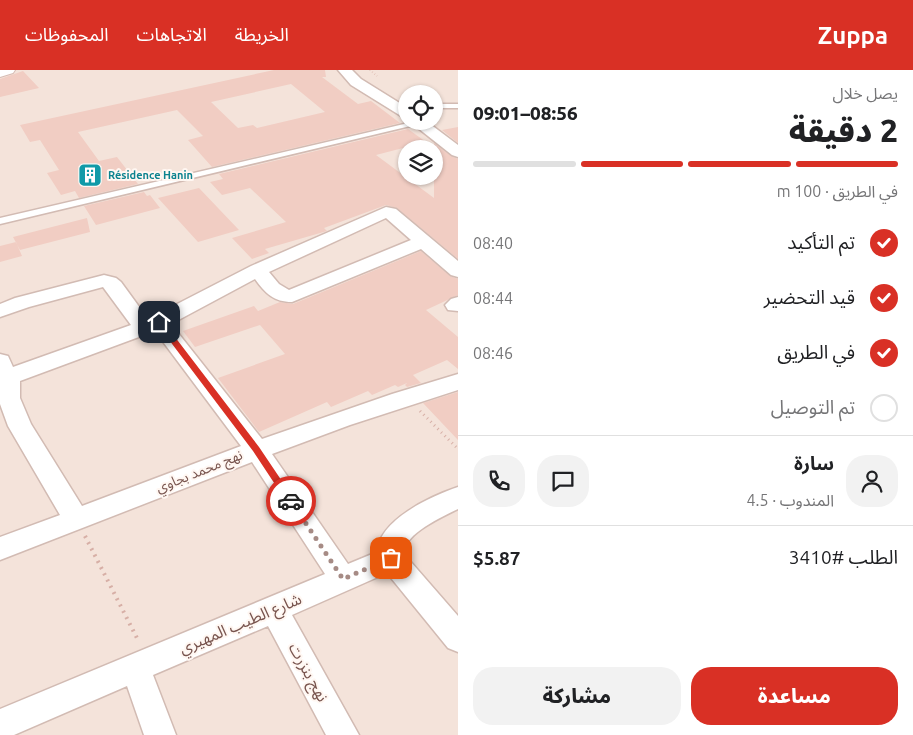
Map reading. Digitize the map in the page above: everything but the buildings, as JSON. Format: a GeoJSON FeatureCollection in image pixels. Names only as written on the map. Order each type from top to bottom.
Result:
{"type":"FeatureCollection","features":[{"type":"Feature","properties":{"kind":"street"},"geometry":{"type":"LineString","coordinates":[[0,72],[7,70]]}},
{"type":"Feature","properties":{"kind":"street"},"geometry":{"type":"LineString","coordinates":[[345,70],[356,82],[398,106]]}},
{"type":"Feature","properties":{"kind":"street"},"geometry":{"type":"LineString","coordinates":[[429,130],[458,152]]}},
{"type":"Feature","properties":{"kind":"street"},"geometry":{"type":"LineString","coordinates":[[77,520],[20,426],[9,398],[5,369],[152,325],[258,270],[386,212],[390,213],[458,271]]}},
{"type":"Feature","properties":{"kind":"street"},"geometry":{"type":"LineString","coordinates":[[258,270],[273,291],[279,295],[292,296],[424,241]]}},
{"type":"Feature","properties":{"kind":"street"},"geometry":{"type":"LineString","coordinates":[[0,311],[22,302],[104,280],[114,286],[152,325],[256,449],[343,579]]}},
{"type":"Feature","properties":{"kind":"street","name":"نهج محمد بجاوي"},"geometry":{"type":"LineString","coordinates":[[0,549],[256,449],[406,397],[458,382]]}},
{"type":"Feature","properties":{"kind":"street"},"geometry":{"type":"LineString","coordinates":[[458,497],[405,528],[394,537],[390,549],[391,558],[458,638]]}},
{"type":"Feature","properties":{"kind":"street","name":"شارع الطيب المهيري"},"geometry":{"type":"LineString","coordinates":[[0,725],[274,610],[391,558]]}},
{"type":"Feature","properties":{"kind":"street","name":"نهج بنزرت"},"geometry":{"type":"LineString","coordinates":[[274,610],[343,735]]}},
{"type":"Feature","properties":{"kind":"street"},"geometry":{"type":"LineString","coordinates":[[142,665],[160,735]]}},
{"type":"Feature","properties":{"kind":"street"},"geometry":{"type":"LineString","coordinates":[[0,725],[2,735]]}},
{"type":"Feature","properties":{"kind":"lane"},"geometry":{"type":"LineString","coordinates":[[443,106],[458,106]]}},
{"type":"Feature","properties":{"kind":"lane"},"geometry":{"type":"LineString","coordinates":[[0,221],[398,127]]}},
{"type":"Feature","properties":{"kind":"path"},"geometry":{"type":"LineString","coordinates":[[406,397],[458,449]]}},
{"type":"Feature","properties":{"kind":"path"},"geometry":{"type":"LineString","coordinates":[[77,520],[142,665]]}},
{"type":"Feature","properties":{"kind":"shaded area"},"geometry":{"type":"Polygon","coordinates":[[[0,70],[458,70],[458,735],[0,735],[0,70]]]}},
{"type":"Feature","properties":{"kind":"way so far"},"geometry":{"type":"LineString","coordinates":[[291,501],[343,579],[391,558]]}},
{"type":"Feature","properties":{"kind":"place","name":"Résidence Hanin"},"geometry":{"type":"Point","coordinates":[90,175]}},
{"type":"Feature","properties":{"kind":"route"},"geometry":{"type":"LineString","coordinates":[[159,322],[256,449],[291,501]]}}]}
